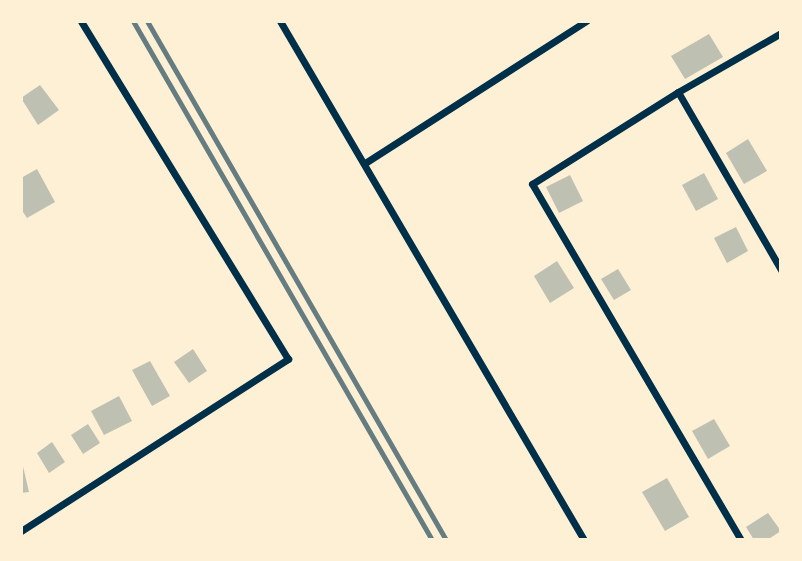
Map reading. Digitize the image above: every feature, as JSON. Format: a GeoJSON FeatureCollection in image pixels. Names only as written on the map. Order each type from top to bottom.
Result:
{"type":"FeatureCollection","features":[{"type":"Feature","properties":{"kind":"street"},"geometry":{"type":"LineString","coordinates":[[21,531],[288,359],[81,21]]}},
{"type":"Feature","properties":{"kind":"street"},"geometry":{"type":"LineString","coordinates":[[280,21],[584,540]]}},
{"type":"Feature","properties":{"kind":"street"},"geometry":{"type":"LineString","coordinates":[[365,163],[586,21]]}},
{"type":"Feature","properties":{"kind":"street"},"geometry":{"type":"LineString","coordinates":[[741,540],[532,184],[678,92],[781,33]]}},
{"type":"Feature","properties":{"kind":"street"},"geometry":{"type":"LineString","coordinates":[[678,92],[781,270]]}},
{"type":"Feature","properties":{"kind":"building"},"geometry":{"type":"Polygon","coordinates":[[[709,34],[723,57],[685,79],[671,56],[709,34]]]}},
{"type":"Feature","properties":{"kind":"building"},"geometry":{"type":"Polygon","coordinates":[[[40,85],[59,110],[38,125],[21,98],[40,85]]]}},
{"type":"Feature","properties":{"kind":"building"},"geometry":{"type":"Polygon","coordinates":[[[748,139],[767,171],[744,184],[726,153],[748,139]]]}},
{"type":"Feature","properties":{"kind":"building"},"geometry":{"type":"Polygon","coordinates":[[[37,169],[55,202],[27,218],[21,209],[21,178],[37,169]]]}},
{"type":"Feature","properties":{"kind":"building"},"geometry":{"type":"Polygon","coordinates":[[[704,173],[718,199],[696,211],[682,185],[704,173]]]}},
{"type":"Feature","properties":{"kind":"building"},"geometry":{"type":"Polygon","coordinates":[[[570,175],[583,201],[559,213],[546,187],[570,175]]]}},
{"type":"Feature","properties":{"kind":"building"},"geometry":{"type":"Polygon","coordinates":[[[736,227],[748,251],[727,263],[714,238],[736,227]]]}},
{"type":"Feature","properties":{"kind":"building"},"geometry":{"type":"Polygon","coordinates":[[[557,261],[574,288],[550,303],[534,276],[557,261]]]}},
{"type":"Feature","properties":{"kind":"building"},"geometry":{"type":"Polygon","coordinates":[[[618,269],[631,290],[614,300],[601,279],[618,269]]]}},
{"type":"Feature","properties":{"kind":"building"},"geometry":{"type":"Polygon","coordinates":[[[193,349],[207,371],[189,383],[174,362],[193,349]]]}},
{"type":"Feature","properties":{"kind":"building"},"geometry":{"type":"Polygon","coordinates":[[[150,361],[170,396],[152,406],[132,370],[150,361]]]}},
{"type":"Feature","properties":{"kind":"building"},"geometry":{"type":"Polygon","coordinates":[[[119,396],[132,421],[104,435],[91,411],[119,396]]]}},
{"type":"Feature","properties":{"kind":"building"},"geometry":{"type":"Polygon","coordinates":[[[714,419],[730,446],[708,459],[692,431],[714,419]]]}},
{"type":"Feature","properties":{"kind":"building"},"geometry":{"type":"Polygon","coordinates":[[[88,424],[100,443],[83,454],[71,435],[88,424]]]}},
{"type":"Feature","properties":{"kind":"building"},"geometry":{"type":"Polygon","coordinates":[[[52,442],[65,462],[49,473],[37,453],[52,442]]]}},
{"type":"Feature","properties":{"kind":"building"},"geometry":{"type":"Polygon","coordinates":[[[21,458],[29,492],[21,493],[21,458]]]}},
{"type":"Feature","properties":{"kind":"building"},"geometry":{"type":"Polygon","coordinates":[[[667,478],[689,517],[665,531],[642,492],[667,478]]]}},
{"type":"Feature","properties":{"kind":"building"},"geometry":{"type":"Polygon","coordinates":[[[768,513],[781,531],[767,540],[754,540],[746,527],[768,513]]]}},
{"type":"Feature","properties":{"kind":"railway"},"geometry":{"type":"LineString","coordinates":[[133,21],[432,540]]}},
{"type":"Feature","properties":{"kind":"railway"},"geometry":{"type":"LineString","coordinates":[[147,21],[446,540]]}}]}
